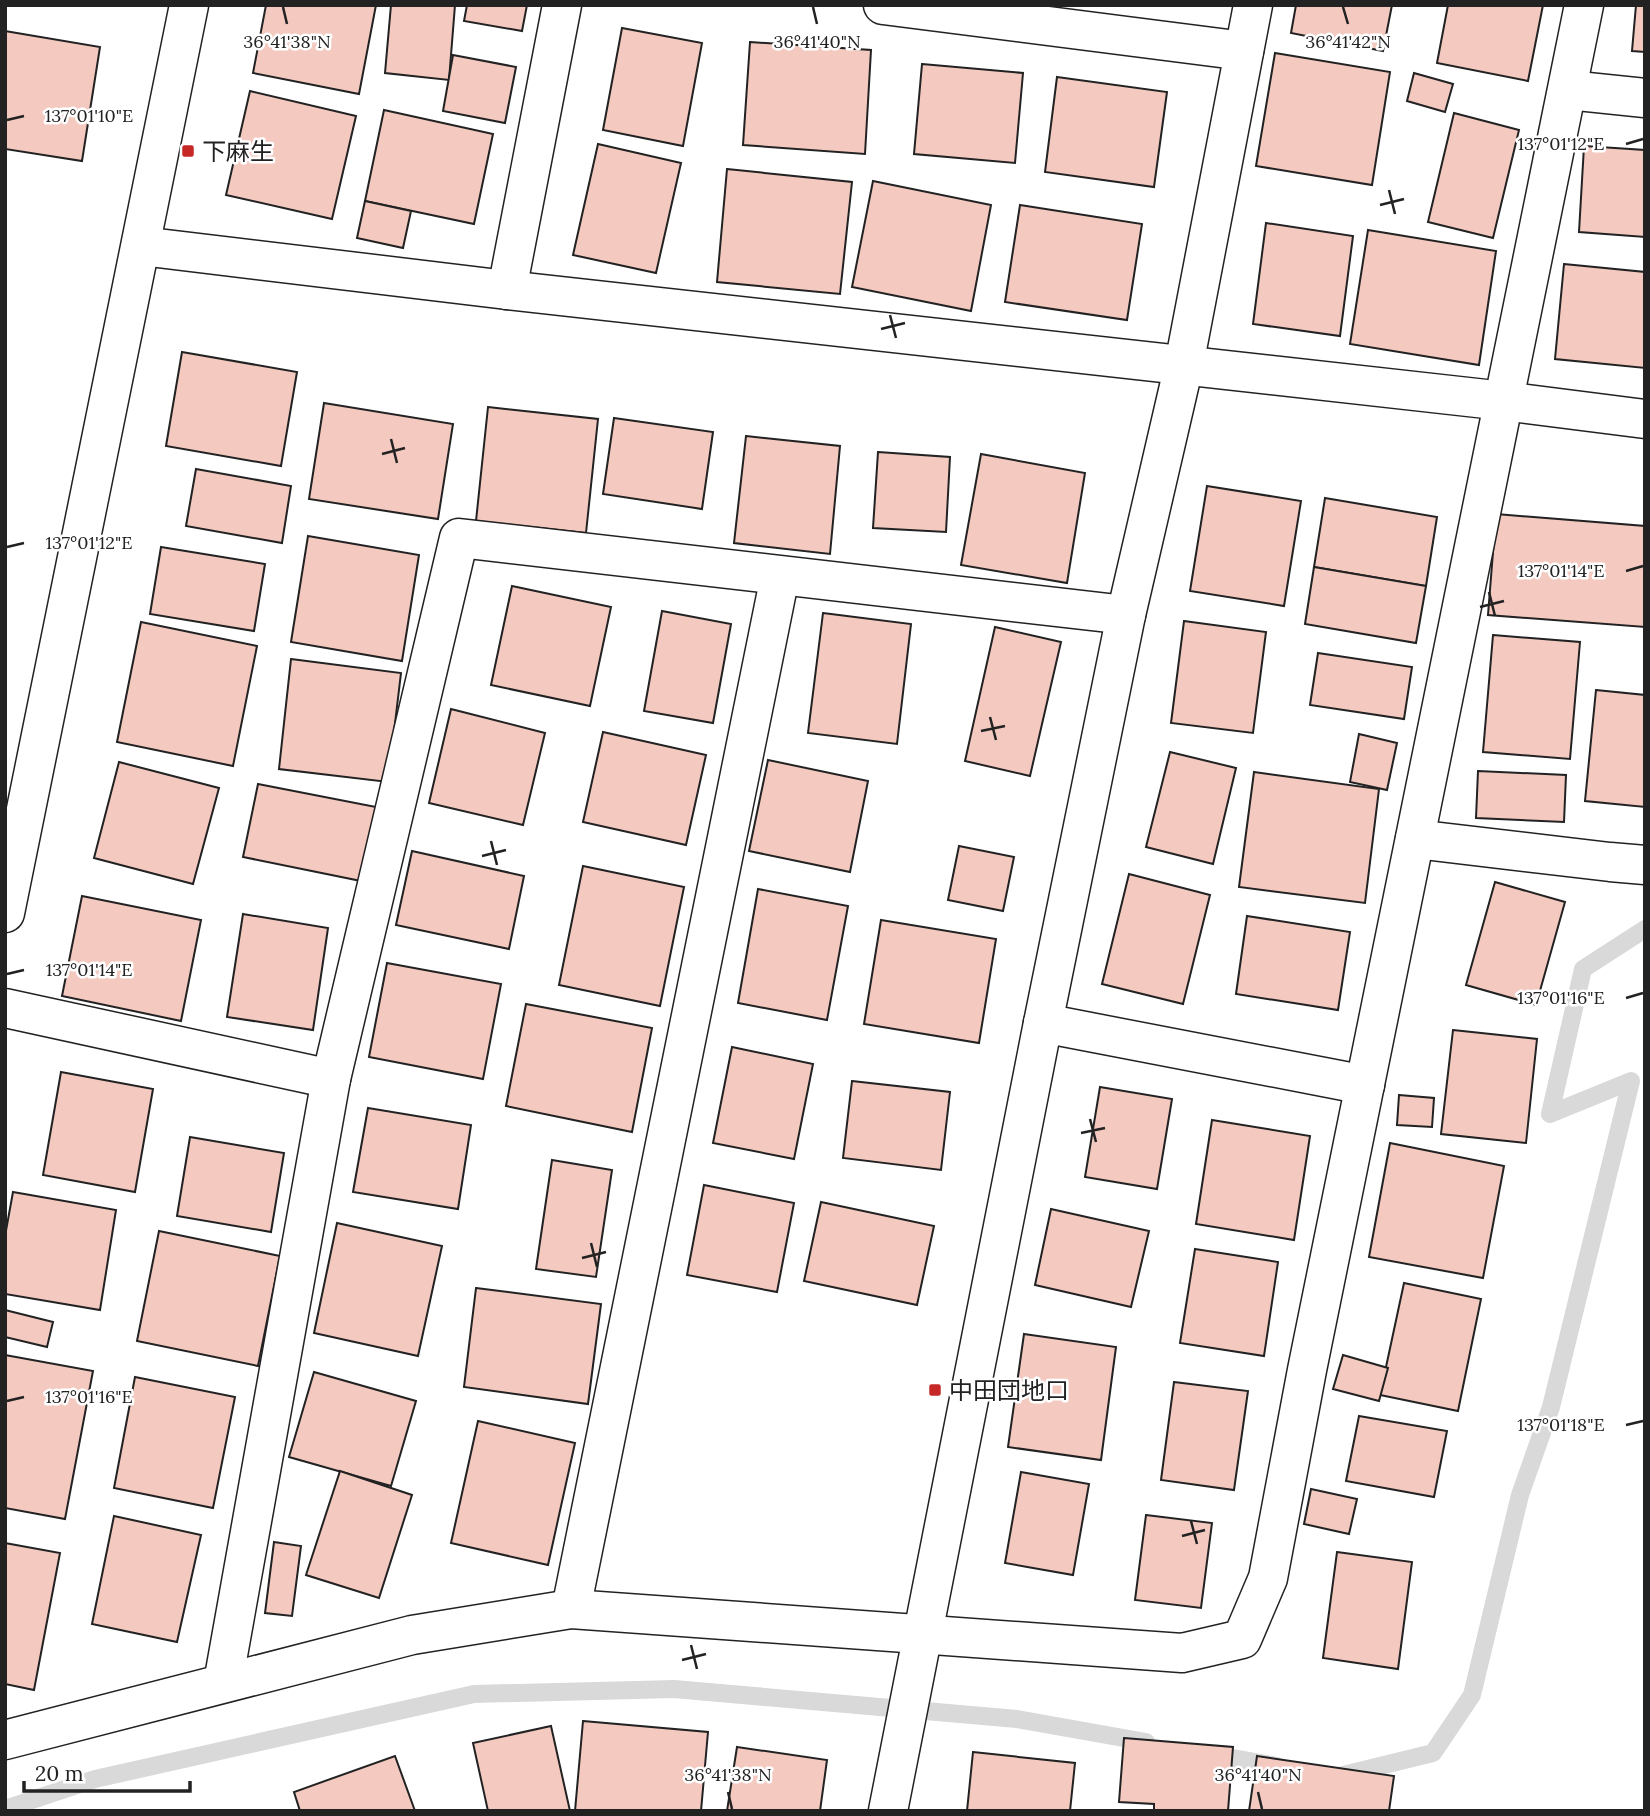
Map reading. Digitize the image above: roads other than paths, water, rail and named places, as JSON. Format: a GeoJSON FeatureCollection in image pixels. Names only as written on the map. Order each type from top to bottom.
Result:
{"type":"FeatureCollection","features":[{"type":"Feature","properties":{"kind":"street"},"geometry":{"type":"LineString","coordinates":[[5,913],[189,5]]}},
{"type":"Feature","properties":{"kind":"street"},"geometry":{"type":"LineString","coordinates":[[507,290],[562,5]]}},
{"type":"Feature","properties":{"kind":"street"},"geometry":{"type":"LineString","coordinates":[[883,5],[1244,51]]}},
{"type":"Feature","properties":{"kind":"street"},"geometry":{"type":"LineString","coordinates":[[888,1811],[1043,1023],[1126,615],[1184,365],[1253,5]]}},
{"type":"Feature","properties":{"kind":"street"},"geometry":{"type":"LineString","coordinates":[[5,1740],[412,1635],[571,1609],[1182,1653],[1242,1639],[1268,1578],[1584,5]]}},
{"type":"Feature","properties":{"kind":"street"},"geometry":{"type":"LineString","coordinates":[[1568,90],[1645,98]]}},
{"type":"Feature","properties":{"kind":"street"},"geometry":{"type":"LineString","coordinates":[[141,246],[1645,419]]}},
{"type":"Feature","properties":{"kind":"street"},"geometry":{"type":"LineString","coordinates":[[223,1683],[331,1079],[459,538],[1126,615]]}},
{"type":"Feature","properties":{"kind":"street"},"geometry":{"type":"LineString","coordinates":[[571,1609],[780,576]]}},
{"type":"Feature","properties":{"kind":"street"},"geometry":{"type":"LineString","coordinates":[[1415,839],[1645,864]]}},
{"type":"Feature","properties":{"kind":"street"},"geometry":{"type":"LineString","coordinates":[[5,1008],[331,1079]]}},
{"type":"Feature","properties":{"kind":"street"},"geometry":{"type":"LineString","coordinates":[[1043,1023],[1365,1085]]}},
{"type":"Feature","properties":{"kind":"waterway"},"geometry":{"type":"LineString","coordinates":[[1339,1776],[1433,1753],[1472,1695],[1520,1495],[1551,1407],[1631,1081],[1550,1114],[1583,969],[1645,929]]}},
{"type":"Feature","properties":{"kind":"waterway"},"geometry":{"type":"LineString","coordinates":[[5,1809],[95,1779],[474,1694],[674,1689],[1017,1719],[1146,1742]]}},
{"type":"Feature","properties":{"kind":"waterway"},"geometry":{"type":"LineString","coordinates":[[1211,1754],[1277,1766]]}},
{"type":"Feature","properties":{"kind":"place","name":"下麻生"},"geometry":{"type":"Point","coordinates":[188,151]}},
{"type":"Feature","properties":{"kind":"place","name":"中田団地口"},"geometry":{"type":"Point","coordinates":[935,1390]}}]}
